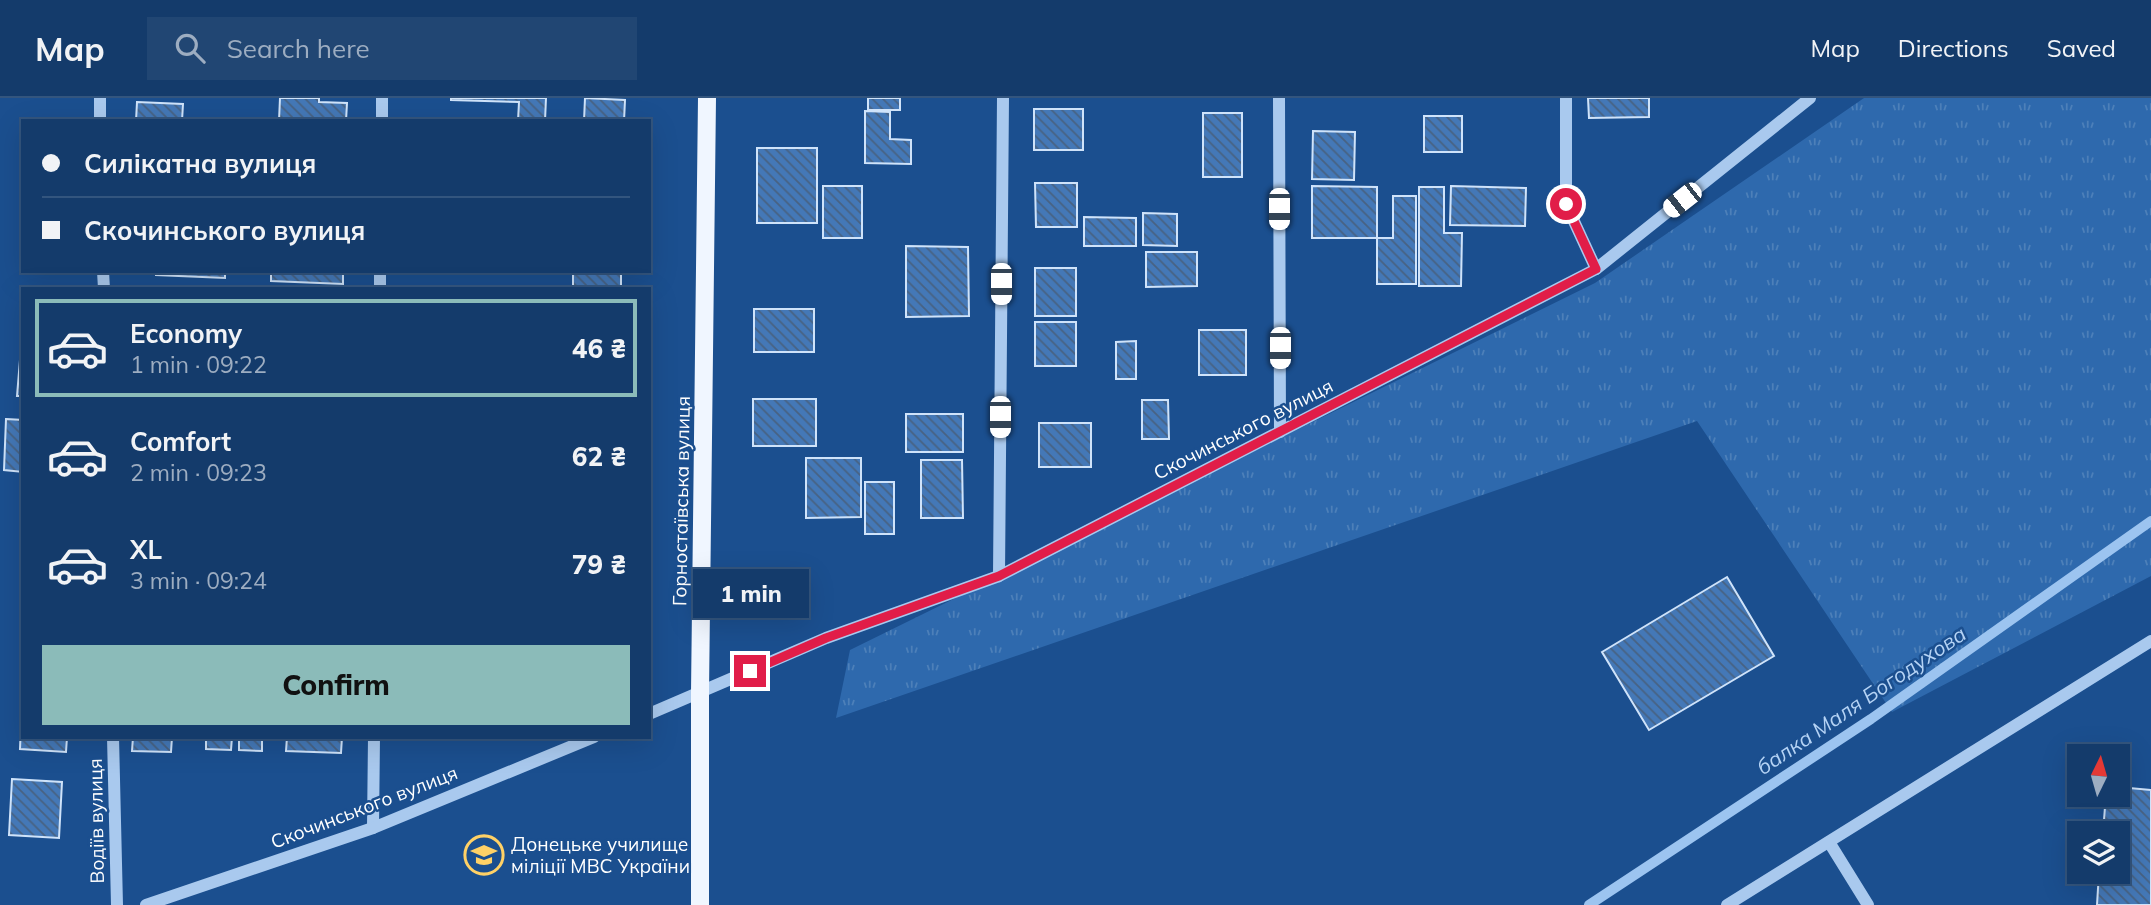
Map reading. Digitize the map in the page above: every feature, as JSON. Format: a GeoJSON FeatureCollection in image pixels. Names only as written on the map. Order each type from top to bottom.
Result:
{"type":"FeatureCollection","features":[{"type":"Feature","properties":{"kind":"main road","name":"Горностаївська вулиця"},"geometry":{"type":"LineString","coordinates":[[700,905],[699,693],[707,98]]}},
{"type":"Feature","properties":{"kind":"street"},"geometry":{"type":"LineString","coordinates":[[100,98],[100,119]]}},
{"type":"Feature","properties":{"kind":"street"},"geometry":{"type":"LineString","coordinates":[[382,98],[382,119]]}},
{"type":"Feature","properties":{"kind":"street"},"geometry":{"type":"LineString","coordinates":[[999,576],[1003,98]]}},
{"type":"Feature","properties":{"kind":"street"},"geometry":{"type":"LineString","coordinates":[[1279,98],[1280,432]]}},
{"type":"Feature","properties":{"kind":"street"},"geometry":{"type":"LineString","coordinates":[[1566,98],[1566,204],[1596,269]]}},
{"type":"Feature","properties":{"kind":"street","name":"Скочинського вулиця"},"geometry":{"type":"LineString","coordinates":[[651,713],[826,638],[999,576],[1596,269],[1810,98]]}},
{"type":"Feature","properties":{"kind":"street"},"geometry":{"type":"LineString","coordinates":[[1727,905],[2151,641]]}},
{"type":"Feature","properties":{"kind":"street","name":"Водіїв вулиця"},"geometry":{"type":"LineString","coordinates":[[113,739],[117,905]]}},
{"type":"Feature","properties":{"kind":"street"},"geometry":{"type":"LineString","coordinates":[[373,828],[374,739]]}},
{"type":"Feature","properties":{"kind":"street","name":"Скочинського вулиця"},"geometry":{"type":"LineString","coordinates":[[145,905],[373,828],[589,739]]}},
{"type":"Feature","properties":{"kind":"street"},"geometry":{"type":"LineString","coordinates":[[1829,842],[1868,905]]}},
{"type":"Feature","properties":{"kind":"green space"},"geometry":{"type":"Polygon","coordinates":[[[1864,98],[2151,98],[2151,576],[1892,712],[1697,421],[836,718],[850,650],[1595,283],[1864,98]]]}},
{"type":"Feature","properties":{"kind":"building"},"geometry":{"type":"Polygon","coordinates":[[[280,98],[319,98],[319,102],[347,103],[346,119],[279,119],[280,98]]]}},
{"type":"Feature","properties":{"kind":"building"},"geometry":{"type":"Polygon","coordinates":[[[546,98],[545,119],[518,119],[519,102],[451,100],[546,98]]]}},
{"type":"Feature","properties":{"kind":"building"},"geometry":{"type":"Polygon","coordinates":[[[585,98],[625,100],[624,119],[584,119],[585,98]]]}},
{"type":"Feature","properties":{"kind":"building"},"geometry":{"type":"Polygon","coordinates":[[[868,98],[900,98],[900,110],[868,110],[868,98]]]}},
{"type":"Feature","properties":{"kind":"building"},"geometry":{"type":"Polygon","coordinates":[[[1588,98],[1649,98],[1649,117],[1589,118],[1588,98]]]}},
{"type":"Feature","properties":{"kind":"building"},"geometry":{"type":"Polygon","coordinates":[[[137,102],[183,104],[182,119],[136,119],[137,102]]]}},
{"type":"Feature","properties":{"kind":"building"},"geometry":{"type":"Polygon","coordinates":[[[1034,109],[1083,109],[1083,150],[1034,150],[1034,109]]]}},
{"type":"Feature","properties":{"kind":"building"},"geometry":{"type":"Polygon","coordinates":[[[865,111],[890,112],[890,139],[911,140],[911,164],[865,163],[865,111]]]}},
{"type":"Feature","properties":{"kind":"building"},"geometry":{"type":"Polygon","coordinates":[[[1203,113],[1242,113],[1242,177],[1203,177],[1203,113]]]}},
{"type":"Feature","properties":{"kind":"building"},"geometry":{"type":"Polygon","coordinates":[[[1424,116],[1462,116],[1462,152],[1424,152],[1424,116]]]}},
{"type":"Feature","properties":{"kind":"building"},"geometry":{"type":"Polygon","coordinates":[[[1313,131],[1355,132],[1354,180],[1312,179],[1313,131]]]}},
{"type":"Feature","properties":{"kind":"building"},"geometry":{"type":"Polygon","coordinates":[[[757,148],[817,148],[817,223],[757,223],[757,148]]]}},
{"type":"Feature","properties":{"kind":"building"},"geometry":{"type":"Polygon","coordinates":[[[1035,183],[1077,183],[1077,227],[1036,227],[1035,183]]]}},
{"type":"Feature","properties":{"kind":"building"},"geometry":{"type":"Polygon","coordinates":[[[823,186],[862,186],[862,238],[823,238],[823,186]]]}},
{"type":"Feature","properties":{"kind":"building"},"geometry":{"type":"Polygon","coordinates":[[[1312,186],[1377,187],[1377,238],[1312,238],[1312,186]]]}},
{"type":"Feature","properties":{"kind":"building"},"geometry":{"type":"Polygon","coordinates":[[[1451,186],[1526,188],[1525,226],[1450,225],[1451,186]]]}},
{"type":"Feature","properties":{"kind":"building"},"geometry":{"type":"Polygon","coordinates":[[[1419,187],[1444,187],[1444,233],[1462,233],[1461,286],[1419,286],[1419,187]]]}},
{"type":"Feature","properties":{"kind":"building"},"geometry":{"type":"Polygon","coordinates":[[[1393,196],[1416,196],[1416,284],[1377,284],[1377,238],[1393,238],[1393,196]]]}},
{"type":"Feature","properties":{"kind":"building"},"geometry":{"type":"Polygon","coordinates":[[[1143,213],[1177,214],[1177,246],[1143,245],[1143,213]]]}},
{"type":"Feature","properties":{"kind":"building"},"geometry":{"type":"Polygon","coordinates":[[[1084,217],[1136,218],[1136,246],[1084,246],[1084,217]]]}},
{"type":"Feature","properties":{"kind":"building"},"geometry":{"type":"Polygon","coordinates":[[[906,246],[968,247],[969,316],[906,317],[906,246]]]}},
{"type":"Feature","properties":{"kind":"building"},"geometry":{"type":"Polygon","coordinates":[[[1146,252],[1197,252],[1197,286],[1146,287],[1146,252]]]}},
{"type":"Feature","properties":{"kind":"building"},"geometry":{"type":"Polygon","coordinates":[[[1035,268],[1076,268],[1076,316],[1035,316],[1035,268]]]}},
{"type":"Feature","properties":{"kind":"building"},"geometry":{"type":"Polygon","coordinates":[[[225,273],[225,278],[156,275],[225,273]]]}},
{"type":"Feature","properties":{"kind":"building"},"geometry":{"type":"Polygon","coordinates":[[[271,273],[343,273],[343,284],[271,281],[271,273]]]}},
{"type":"Feature","properties":{"kind":"building"},"geometry":{"type":"Polygon","coordinates":[[[573,273],[621,273],[621,287],[573,287],[573,273]]]}},
{"type":"Feature","properties":{"kind":"building"},"geometry":{"type":"Polygon","coordinates":[[[754,309],[814,309],[814,352],[754,352],[754,309]]]}},
{"type":"Feature","properties":{"kind":"building"},"geometry":{"type":"Polygon","coordinates":[[[1035,322],[1076,322],[1076,366],[1035,366],[1035,322]]]}},
{"type":"Feature","properties":{"kind":"building"},"geometry":{"type":"Polygon","coordinates":[[[1199,330],[1246,330],[1246,375],[1199,375],[1199,330]]]}},
{"type":"Feature","properties":{"kind":"building"},"geometry":{"type":"Polygon","coordinates":[[[1136,341],[1136,379],[1116,379],[1116,342],[1136,341]]]}},
{"type":"Feature","properties":{"kind":"building"},"geometry":{"type":"Polygon","coordinates":[[[20,360],[21,360],[21,396],[17,396],[20,360]]]}},
{"type":"Feature","properties":{"kind":"building"},"geometry":{"type":"Polygon","coordinates":[[[753,399],[816,399],[816,446],[753,446],[753,399]]]}},
{"type":"Feature","properties":{"kind":"building"},"geometry":{"type":"Polygon","coordinates":[[[1142,400],[1168,400],[1169,439],[1142,439],[1142,400]]]}},
{"type":"Feature","properties":{"kind":"building"},"geometry":{"type":"Polygon","coordinates":[[[906,414],[963,414],[963,452],[906,452],[906,414]]]}},
{"type":"Feature","properties":{"kind":"building"},"geometry":{"type":"Polygon","coordinates":[[[6,419],[21,420],[21,472],[4,470],[6,419]]]}},
{"type":"Feature","properties":{"kind":"building"},"geometry":{"type":"Polygon","coordinates":[[[1039,423],[1091,423],[1091,467],[1039,467],[1039,423]]]}},
{"type":"Feature","properties":{"kind":"building"},"geometry":{"type":"Polygon","coordinates":[[[806,458],[861,458],[861,517],[806,518],[806,458]]]}},
{"type":"Feature","properties":{"kind":"building"},"geometry":{"type":"Polygon","coordinates":[[[921,460],[962,460],[963,518],[921,518],[921,460]]]}},
{"type":"Feature","properties":{"kind":"building"},"geometry":{"type":"Polygon","coordinates":[[[865,482],[894,482],[894,534],[865,534],[865,482]]]}},
{"type":"Feature","properties":{"kind":"building"},"geometry":{"type":"Polygon","coordinates":[[[1727,577],[1774,656],[1649,730],[1602,652],[1727,577]]]}},
{"type":"Feature","properties":{"kind":"building"},"geometry":{"type":"Polygon","coordinates":[[[21,724],[21,739],[67,739],[66,752],[20,749],[21,724]]]}},
{"type":"Feature","properties":{"kind":"building"},"geometry":{"type":"Polygon","coordinates":[[[133,739],[172,739],[171,752],[132,751],[133,739]]]}},
{"type":"Feature","properties":{"kind":"building"},"geometry":{"type":"Polygon","coordinates":[[[206,739],[232,739],[231,750],[206,749],[206,739]]]}},
{"type":"Feature","properties":{"kind":"building"},"geometry":{"type":"Polygon","coordinates":[[[239,739],[262,739],[262,751],[239,750],[239,739]]]}},
{"type":"Feature","properties":{"kind":"building"},"geometry":{"type":"Polygon","coordinates":[[[287,739],[342,739],[341,753],[286,751],[287,739]]]}},
{"type":"Feature","properties":{"kind":"building"},"geometry":{"type":"Polygon","coordinates":[[[12,779],[62,782],[59,838],[9,835],[12,779]]]}},
{"type":"Feature","properties":{"kind":"building"},"geometry":{"type":"Polygon","coordinates":[[[2130,788],[2151,790],[2151,905],[2097,905],[2098,884],[2130,884],[2130,821],[2104,821],[2105,807],[2130,807],[2130,788]]]}},
{"type":"Feature","properties":{"kind":"waterway","name":"балка Маля Богодухова"},"geometry":{"type":"LineString","coordinates":[[1589,905],[1871,719],[2151,521]]}},
{"type":"Feature","properties":{"kind":"place","name":"Донецьке училище міліції МВС України"},"geometry":{"type":"Point","coordinates":[484,855]}},
{"type":"Feature","properties":{"kind":"route"},"geometry":{"type":"LineString","coordinates":[[750,671],[826,638],[999,576],[1596,269],[1566,204]]}}]}
